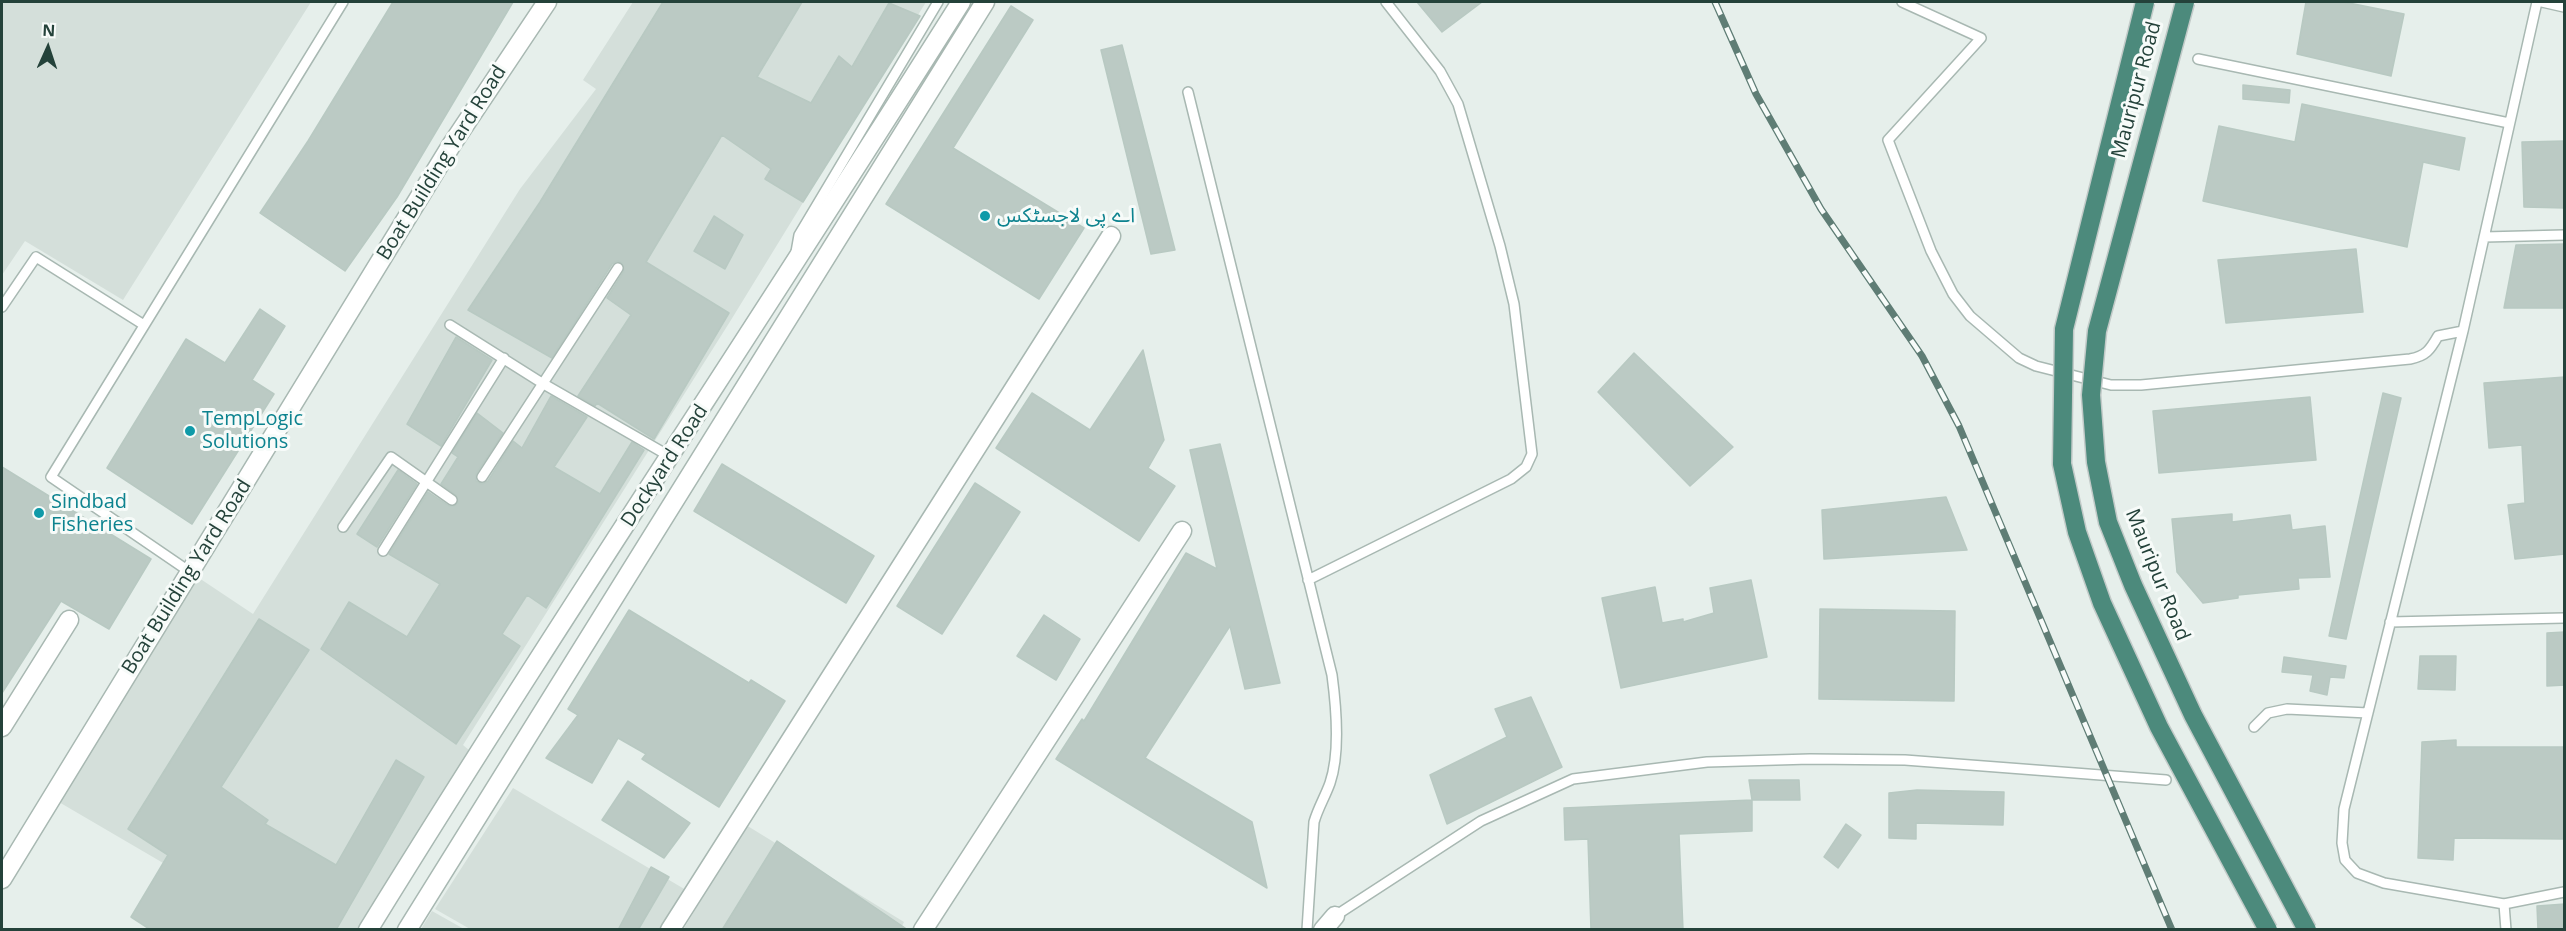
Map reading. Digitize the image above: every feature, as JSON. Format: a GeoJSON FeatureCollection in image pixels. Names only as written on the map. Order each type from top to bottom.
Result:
{"type":"FeatureCollection","features":[{"type":"Feature","properties":{"kind":"highway","name":"Mauripur Road"},"geometry":{"type":"LineString","coordinates":[[2145,2],[2064,329],[2062,464],[2077,532],[2102,603],[2159,727],[2268,930]]}},
{"type":"Feature","properties":{"kind":"highway","name":"Mauripur Road"},"geometry":{"type":"LineString","coordinates":[[2185,2],[2097,331],[2091,395],[2096,462],[2108,522],[2133,585],[2193,715],[2307,930]]}},
{"type":"Feature","properties":{"kind":"street","name":"Boat Building Yard Road"},"geometry":{"type":"LineString","coordinates":[[2,879],[445,154],[547,2]]}},
{"type":"Feature","properties":{"kind":"street","name":"Dockyard Road"},"geometry":{"type":"LineString","coordinates":[[368,930],[476,756],[794,266],[961,2]]}},
{"type":"Feature","properties":{"kind":"street","name":"Dockyard Road"},"geometry":{"type":"LineString","coordinates":[[407,930],[986,2]]}},
{"type":"Feature","properties":{"kind":"street"},"geometry":{"type":"LineString","coordinates":[[670,930],[1111,236]]}},
{"type":"Feature","properties":{"kind":"street"},"geometry":{"type":"LineString","coordinates":[[922,930],[1182,531]]}},
{"type":"Feature","properties":{"kind":"street"},"geometry":{"type":"LineString","coordinates":[[2,727],[69,620]]}},
{"type":"Feature","properties":{"kind":"street"},"geometry":{"type":"LineString","coordinates":[[1323,930],[1335,916]]}},
{"type":"Feature","properties":{"kind":"lane"},"geometry":{"type":"LineString","coordinates":[[190,572],[51,477],[343,2]]}},
{"type":"Feature","properties":{"kind":"lane"},"geometry":{"type":"LineString","coordinates":[[794,266],[799,235],[938,2]]}},
{"type":"Feature","properties":{"kind":"lane"},"geometry":{"type":"LineString","coordinates":[[1308,580],[1511,479],[1526,467],[1532,454],[1533,444],[1514,304],[1500,246],[1458,104],[1440,71],[1386,2]]}},
{"type":"Feature","properties":{"kind":"lane"},"geometry":{"type":"LineString","coordinates":[[1902,2],[1981,38],[1888,140],[1931,251],[1953,294],[1970,316],[2019,358],[2036,366],[2112,385],[2141,386],[2422,357],[2430,351],[2438,336],[2463,331]]}},
{"type":"Feature","properties":{"kind":"lane"},"geometry":{"type":"LineString","coordinates":[[2536,2],[2463,331],[2344,809],[2342,843],[2345,860],[2357,873],[2384,883],[2504,904],[2565,892]]}},
{"type":"Feature","properties":{"kind":"lane"},"geometry":{"type":"LineString","coordinates":[[2542,2],[2565,7]]}},
{"type":"Feature","properties":{"kind":"lane"},"geometry":{"type":"LineString","coordinates":[[2198,58],[2509,123]]}},
{"type":"Feature","properties":{"kind":"lane"},"geometry":{"type":"LineString","coordinates":[[1188,92],[1332,675],[1335,751],[1330,781],[1314,822],[1308,930]]}},
{"type":"Feature","properties":{"kind":"lane"},"geometry":{"type":"LineString","coordinates":[[2484,237],[2565,235]]}},
{"type":"Feature","properties":{"kind":"lane"},"geometry":{"type":"LineString","coordinates":[[2,307],[36,256],[144,326]]}},
{"type":"Feature","properties":{"kind":"lane"},"geometry":{"type":"LineString","coordinates":[[482,477],[618,268]]}},
{"type":"Feature","properties":{"kind":"lane"},"geometry":{"type":"LineString","coordinates":[[450,325],[542,383],[671,457]]}},
{"type":"Feature","properties":{"kind":"lane"},"geometry":{"type":"LineString","coordinates":[[383,551],[504,358]]}},
{"type":"Feature","properties":{"kind":"lane"},"geometry":{"type":"LineString","coordinates":[[343,527],[391,458],[452,500]]}},
{"type":"Feature","properties":{"kind":"lane"},"geometry":{"type":"LineString","coordinates":[[2390,622],[2565,618]]}},
{"type":"Feature","properties":{"kind":"lane"},"geometry":{"type":"LineString","coordinates":[[2254,727],[2268,713],[2287,709],[2368,713]]}},
{"type":"Feature","properties":{"kind":"lane"},"geometry":{"type":"LineString","coordinates":[[1335,916],[1481,821],[1573,779],[1707,762],[1810,759],[1905,760],[2166,780]]}},
{"type":"Feature","properties":{"kind":"lane"},"geometry":{"type":"LineString","coordinates":[[2504,904],[2506,930]]}},
{"type":"Feature","properties":{"kind":"shaded area"},"geometry":{"type":"Polygon","coordinates":[[[2,2],[311,2],[123,300],[25,241],[2,275],[2,2]]]}},
{"type":"Feature","properties":{"kind":"shaded area"},"geometry":{"type":"Polygon","coordinates":[[[633,2],[926,2],[731,320],[463,745],[476,756],[368,929],[276,929],[52,798],[190,572],[253,614],[520,189],[596,89],[583,80],[633,2]]]}},
{"type":"Feature","properties":{"kind":"shaded area"},"geometry":{"type":"Polygon","coordinates":[[[513,788],[686,890],[661,929],[470,929],[435,909],[513,788]]]}},
{"type":"Feature","properties":{"kind":"shaded area"},"geometry":{"type":"Polygon","coordinates":[[[746,825],[904,922],[900,930],[683,930],[746,825]]]}},
{"type":"Feature","properties":{"kind":"shaded area"},"geometry":{"type":"Polygon","coordinates":[[[432,911],[464,929],[421,929],[432,911]]]}},
{"type":"Feature","properties":{"kind":"building"},"geometry":{"type":"Polygon","coordinates":[[[393,2],[513,2],[397,197],[345,271],[260,213],[308,141],[393,2]]]}},
{"type":"Feature","properties":{"kind":"building"},"geometry":{"type":"Polygon","coordinates":[[[663,2],[802,2],[757,77],[811,103],[839,56],[852,67],[889,3],[920,16],[803,202],[765,179],[771,169],[722,135],[646,262],[729,313],[654,439],[597,403],[595,406],[578,396],[631,315],[607,298],[624,271],[622,263],[618,261],[612,264],[552,358],[468,310],[540,202],[663,2]]]}},
{"type":"Feature","properties":{"kind":"building"},"geometry":{"type":"Polygon","coordinates":[[[1417,2],[1482,2],[1442,32],[1417,2]]]}},
{"type":"Feature","properties":{"kind":"building"},"geometry":{"type":"Polygon","coordinates":[[[2306,2],[2344,2],[2404,14],[2391,76],[2297,54],[2306,2]]]}},
{"type":"Feature","properties":{"kind":"building","name":"اے پی لاجسٹکس"},"geometry":{"type":"Polygon","coordinates":[[[1011,6],[1033,20],[953,148],[1084,228],[1039,299],[886,204],[1011,6]]]}},
{"type":"Feature","properties":{"kind":"building"},"geometry":{"type":"Polygon","coordinates":[[[1122,45],[1175,250],[1151,254],[1101,50],[1122,45]]]}},
{"type":"Feature","properties":{"kind":"building"},"geometry":{"type":"Polygon","coordinates":[[[2243,85],[2290,90],[2289,103],[2243,99],[2243,85]]]}},
{"type":"Feature","properties":{"kind":"building"},"geometry":{"type":"Polygon","coordinates":[[[2302,104],[2465,138],[2459,170],[2423,162],[2407,247],[2203,201],[2219,126],[2295,142],[2302,104]]]}},
{"type":"Feature","properties":{"kind":"building"},"geometry":{"type":"Polygon","coordinates":[[[2565,141],[2565,208],[2524,207],[2522,142],[2565,141]]]}},
{"type":"Feature","properties":{"kind":"building"},"geometry":{"type":"Polygon","coordinates":[[[714,216],[743,235],[725,269],[694,251],[714,216]]]}},
{"type":"Feature","properties":{"kind":"building"},"geometry":{"type":"Polygon","coordinates":[[[2565,244],[2565,308],[2504,308],[2516,245],[2565,244]]]}},
{"type":"Feature","properties":{"kind":"building"},"geometry":{"type":"Polygon","coordinates":[[[2356,249],[2363,312],[2226,323],[2218,260],[2356,249]]]}},
{"type":"Feature","properties":{"kind":"building","name":"TempLogic Solutions"},"geometry":{"type":"Polygon","coordinates":[[[260,309],[285,326],[252,380],[274,394],[192,524],[107,468],[186,339],[225,363],[260,309]]]}},
{"type":"Feature","properties":{"kind":"building"},"geometry":{"type":"Polygon","coordinates":[[[456,337],[492,360],[441,446],[407,424],[456,337]]]}},
{"type":"Feature","properties":{"kind":"building"},"geometry":{"type":"Polygon","coordinates":[[[1143,350],[1164,440],[1148,468],[1175,486],[1139,541],[996,448],[1032,393],[1090,430],[1143,350]]]}},
{"type":"Feature","properties":{"kind":"building"},"geometry":{"type":"Polygon","coordinates":[[[1634,353],[1733,447],[1690,486],[1598,392],[1634,353]]]}},
{"type":"Feature","properties":{"kind":"building"},"geometry":{"type":"Polygon","coordinates":[[[2565,377],[2565,554],[2515,559],[2508,505],[2525,503],[2522,445],[2489,448],[2484,383],[2565,377]]]}},
{"type":"Feature","properties":{"kind":"building"},"geometry":{"type":"Polygon","coordinates":[[[2383,393],[2401,398],[2346,639],[2329,636],[2383,393]]]}},
{"type":"Feature","properties":{"kind":"building"},"geometry":{"type":"Polygon","coordinates":[[[551,396],[587,417],[554,467],[600,494],[632,442],[644,450],[546,608],[527,595],[502,634],[520,646],[456,744],[321,649],[349,602],[407,637],[440,584],[389,554],[428,492],[449,506],[458,503],[456,495],[441,484],[458,457],[452,453],[477,413],[503,433],[476,474],[476,481],[482,484],[488,481],[513,441],[522,448],[551,396]]]}},
{"type":"Feature","properties":{"kind":"building"},"geometry":{"type":"Polygon","coordinates":[[[2310,397],[2316,460],[2159,473],[2153,411],[2310,397]]]}},
{"type":"Feature","properties":{"kind":"building"},"geometry":{"type":"Polygon","coordinates":[[[1220,444],[1280,683],[1245,689],[1230,626],[1145,758],[1252,822],[1267,888],[1056,759],[1082,719],[1084,721],[1186,553],[1217,569],[1190,450],[1220,444]]]}},
{"type":"Feature","properties":{"kind":"building"},"geometry":{"type":"Polygon","coordinates":[[[722,464],[874,556],[846,603],[694,511],[722,464]]]}},
{"type":"Feature","properties":{"kind":"building","name":"Sindbad Fisheries"},"geometry":{"type":"Polygon","coordinates":[[[2,467],[151,559],[109,629],[61,601],[2,693],[2,467]]]}},
{"type":"Feature","properties":{"kind":"building"},"geometry":{"type":"Polygon","coordinates":[[[398,470],[417,484],[377,547],[357,534],[398,470]]]}},
{"type":"Feature","properties":{"kind":"building"},"geometry":{"type":"Polygon","coordinates":[[[975,483],[1020,512],[942,634],[897,606],[975,483]]]}},
{"type":"Feature","properties":{"kind":"building"},"geometry":{"type":"Polygon","coordinates":[[[1946,497],[1967,550],[1824,559],[1822,510],[1946,497]]]}},
{"type":"Feature","properties":{"kind":"building"},"geometry":{"type":"Polygon","coordinates":[[[2232,514],[2232,522],[2290,515],[2292,530],[2325,526],[2330,577],[2298,578],[2299,589],[2238,595],[2238,598],[2203,603],[2177,572],[2172,519],[2232,514]]]}},
{"type":"Feature","properties":{"kind":"building"},"geometry":{"type":"Polygon","coordinates":[[[1751,580],[1767,657],[1621,688],[1602,598],[1655,587],[1662,623],[1683,619],[1683,622],[1714,613],[1710,588],[1751,580]]]}},
{"type":"Feature","properties":{"kind":"building"},"geometry":{"type":"Polygon","coordinates":[[[1820,609],[1955,611],[1954,701],[1819,699],[1820,609]]]}},
{"type":"Feature","properties":{"kind":"building"},"geometry":{"type":"Polygon","coordinates":[[[629,610],[749,683],[751,680],[785,701],[719,807],[642,759],[646,754],[618,738],[592,783],[546,758],[578,715],[568,709],[629,610]]]}},
{"type":"Feature","properties":{"kind":"building"},"geometry":{"type":"Polygon","coordinates":[[[1044,615],[1080,639],[1056,680],[1017,656],[1044,615]]]}},
{"type":"Feature","properties":{"kind":"building"},"geometry":{"type":"Polygon","coordinates":[[[259,619],[309,650],[221,787],[268,820],[265,824],[336,865],[396,760],[424,777],[336,930],[151,930],[131,917],[168,855],[128,829],[259,619]]]}},
{"type":"Feature","properties":{"kind":"building"},"geometry":{"type":"Polygon","coordinates":[[[2565,632],[2565,685],[2547,686],[2547,633],[2565,632]]]}},
{"type":"Feature","properties":{"kind":"building"},"geometry":{"type":"Polygon","coordinates":[[[2420,656],[2456,656],[2455,690],[2418,689],[2420,656]]]}},
{"type":"Feature","properties":{"kind":"building"},"geometry":{"type":"Polygon","coordinates":[[[2284,657],[2346,666],[2344,678],[2330,677],[2327,695],[2310,691],[2313,675],[2282,672],[2284,657]]]}},
{"type":"Feature","properties":{"kind":"building"},"geometry":{"type":"Polygon","coordinates":[[[1531,697],[1562,767],[1447,824],[1430,775],[1507,737],[1495,709],[1531,697]]]}},
{"type":"Feature","properties":{"kind":"building"},"geometry":{"type":"Polygon","coordinates":[[[2456,740],[2456,747],[2565,747],[2565,839],[2454,838],[2453,860],[2418,858],[2422,742],[2456,740]]]}},
{"type":"Feature","properties":{"kind":"building"},"geometry":{"type":"Polygon","coordinates":[[[1749,780],[1799,780],[1800,800],[1752,800],[1749,780]]]}},
{"type":"Feature","properties":{"kind":"building"},"geometry":{"type":"Polygon","coordinates":[[[628,781],[690,823],[664,858],[602,820],[628,781]]]}},
{"type":"Feature","properties":{"kind":"building"},"geometry":{"type":"Polygon","coordinates":[[[1917,790],[2004,792],[2003,825],[1916,823],[1916,839],[1889,838],[1889,793],[1917,790]]]}},
{"type":"Feature","properties":{"kind":"building"},"geometry":{"type":"Polygon","coordinates":[[[1752,800],[1752,831],[1679,834],[1683,930],[1591,930],[1588,839],[1565,840],[1564,808],[1752,800]]]}},
{"type":"Feature","properties":{"kind":"building"},"geometry":{"type":"Polygon","coordinates":[[[1846,824],[1861,835],[1838,868],[1824,857],[1846,824]]]}},
{"type":"Feature","properties":{"kind":"building"},"geometry":{"type":"Polygon","coordinates":[[[777,841],[908,930],[722,930],[777,841]]]}},
{"type":"Feature","properties":{"kind":"building"},"geometry":{"type":"Polygon","coordinates":[[[651,867],[669,877],[638,930],[618,930],[651,867]]]}},
{"type":"Feature","properties":{"kind":"building"},"geometry":{"type":"Polygon","coordinates":[[[2565,904],[2565,930],[2538,930],[2537,906],[2565,904]]]}},
{"type":"Feature","properties":{"kind":"railway"},"geometry":{"type":"LineString","coordinates":[[1715,2],[1756,94],[1821,209],[1922,356],[1959,426],[2172,930]]}},
{"type":"Feature","properties":{"kind":"place","name":"اے پی لاجسٹکس"},"geometry":{"type":"Point","coordinates":[985,216]}},
{"type":"Feature","properties":{"kind":"place","name":"TempLogic Solutions"},"geometry":{"type":"Point","coordinates":[190,431]}},
{"type":"Feature","properties":{"kind":"place","name":"Sindbad Fisheries"},"geometry":{"type":"Point","coordinates":[39,513]}}]}
